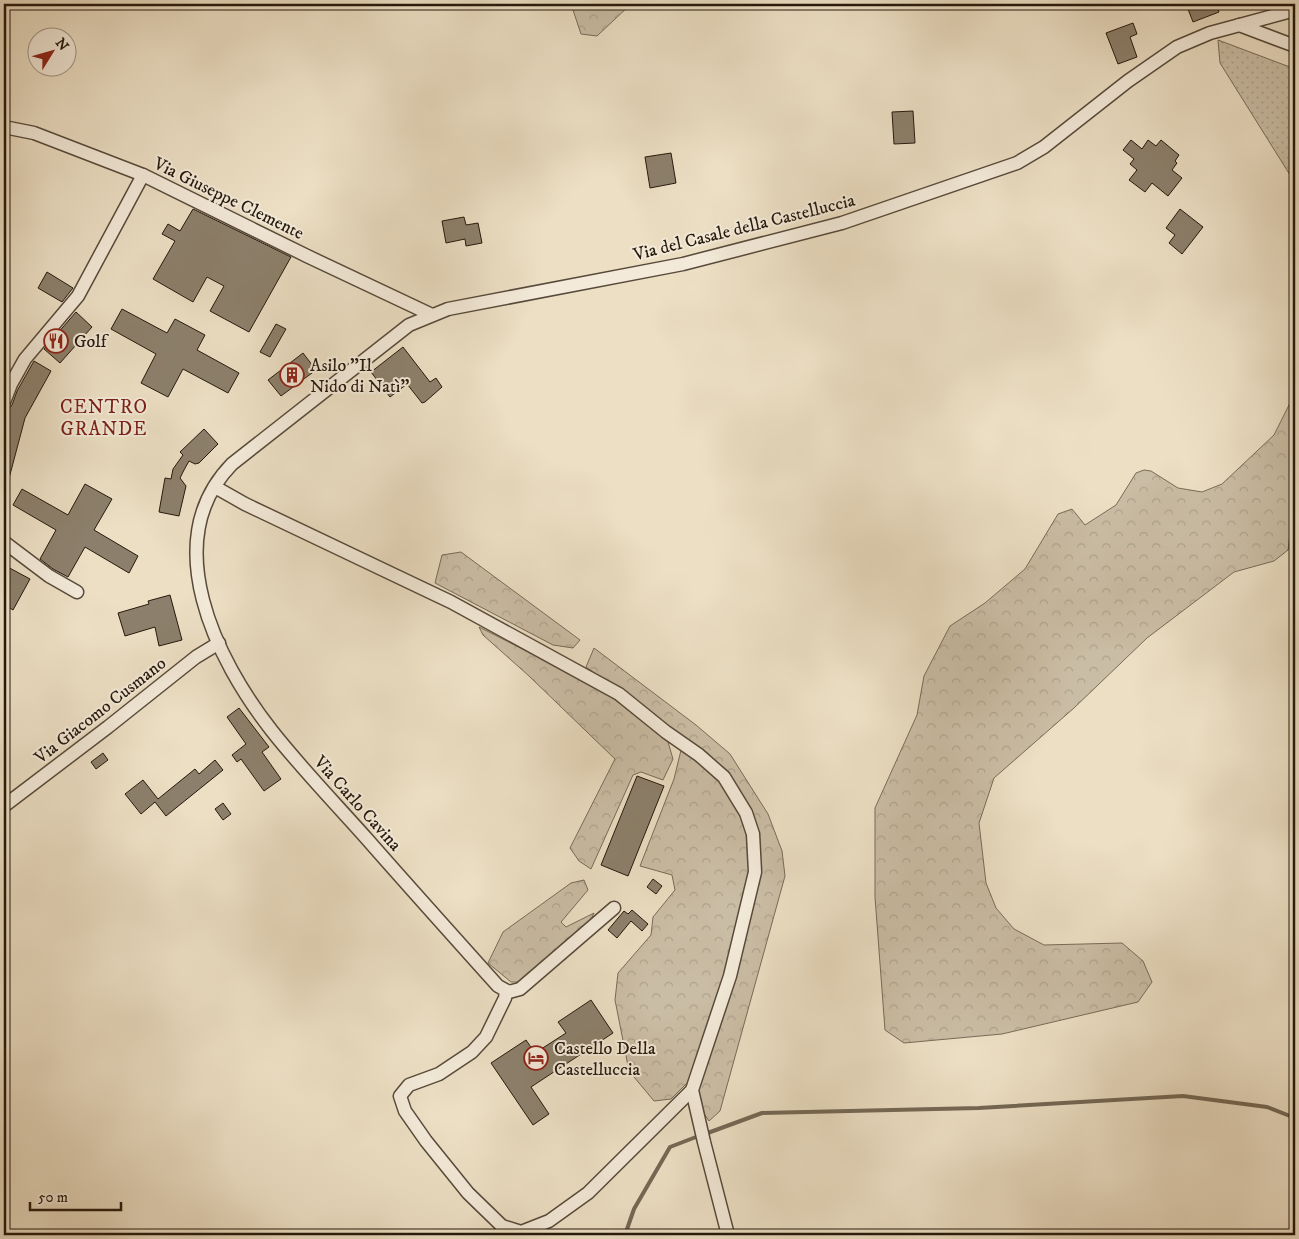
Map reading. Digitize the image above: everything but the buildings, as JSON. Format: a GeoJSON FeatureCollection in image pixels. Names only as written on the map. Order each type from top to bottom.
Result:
{"type":"FeatureCollection","features":[{"type":"Feature","properties":{"kind":"street","name":"Via del Casale della Castelluccia"},"geometry":{"type":"LineString","coordinates":[[215,487],[221,476],[240,458],[409,325],[448,309],[683,264],[842,223],[1017,163],[1044,147],[1128,81],[1177,47],[1193,39],[1295,10]]}},
{"type":"Feature","properties":{"kind":"street"},"geometry":{"type":"LineString","coordinates":[[1239,25],[1295,46]]}},
{"type":"Feature","properties":{"kind":"street","name":"Via Giuseppe Clemente"},"geometry":{"type":"LineString","coordinates":[[4,127],[34,133],[143,175],[432,315]]}},
{"type":"Feature","properties":{"kind":"street"},"geometry":{"type":"LineString","coordinates":[[4,402],[11,384],[25,359],[78,296],[143,175]]}},
{"type":"Feature","properties":{"kind":"street"},"geometry":{"type":"LineString","coordinates":[[215,487],[245,504],[451,602],[619,694],[666,732],[699,755],[724,777],[746,812],[754,834],[755,872],[730,976],[692,1090],[588,1193],[548,1221],[521,1232],[502,1226],[468,1193],[426,1141],[404,1111],[400,1096],[409,1085],[439,1074],[472,1052],[486,1036],[505,998],[506,991],[516,991],[523,986],[614,908]]}},
{"type":"Feature","properties":{"kind":"street","name":"Via Carlo Cavina"},"geometry":{"type":"LineString","coordinates":[[215,487],[204,507],[197,532],[196,561],[200,590],[208,619],[232,669],[271,730],[498,986],[506,991]]}},
{"type":"Feature","properties":{"kind":"street"},"geometry":{"type":"LineString","coordinates":[[4,542],[49,576],[77,592]]}},
{"type":"Feature","properties":{"kind":"street","name":"Via Giacomo Cusmano"},"geometry":{"type":"LineString","coordinates":[[4,806],[196,657],[219,644]]}},
{"type":"Feature","properties":{"kind":"street"},"geometry":{"type":"LineString","coordinates":[[692,1090],[728,1235]]}},
{"type":"Feature","properties":{"kind":"green space"},"geometry":{"type":"Polygon","coordinates":[[[571,4],[631,4],[597,36],[581,34],[571,4]]]}},
{"type":"Feature","properties":{"kind":"green space"},"geometry":{"type":"Polygon","coordinates":[[[1218,40],[1295,69],[1295,183],[1220,63],[1218,40]]]}},
{"type":"Feature","properties":{"kind":"green space"},"geometry":{"type":"Polygon","coordinates":[[[1295,393],[1295,519],[1291,525],[1288,550],[1274,561],[1234,572],[1147,638],[1074,708],[994,778],[979,823],[986,883],[996,908],[1014,929],[1044,945],[1122,943],[1143,961],[1152,982],[1138,1002],[1002,1034],[904,1043],[885,1030],[875,897],[875,808],[917,715],[924,676],[950,626],[985,603],[1025,569],[1058,514],[1072,509],[1085,525],[1116,505],[1136,473],[1144,470],[1151,471],[1178,488],[1202,492],[1222,484],[1274,435],[1295,393]]]}},
{"type":"Feature","properties":{"kind":"green space"},"geometry":{"type":"Polygon","coordinates":[[[1295,519],[1295,544],[1288,550],[1291,525],[1295,519]]]}},
{"type":"Feature","properties":{"kind":"green space"},"geometry":{"type":"Polygon","coordinates":[[[461,552],[580,640],[573,648],[553,645],[435,583],[442,555],[461,552]]]}},
{"type":"Feature","properties":{"kind":"green space"},"geometry":{"type":"Polygon","coordinates":[[[479,627],[600,688],[668,742],[673,759],[663,780],[641,772],[633,775],[591,869],[579,861],[570,848],[615,759],[529,676],[483,635],[479,627]]]}},
{"type":"Feature","properties":{"kind":"green space"},"geometry":{"type":"Polygon","coordinates":[[[594,648],[696,725],[730,754],[768,814],[782,851],[785,876],[720,1111],[709,1121],[698,1105],[695,1084],[686,1084],[671,1099],[654,1101],[629,1071],[615,1000],[618,973],[651,935],[653,917],[675,890],[672,875],[640,866],[674,779],[682,746],[670,728],[586,667],[594,648]]]}},
{"type":"Feature","properties":{"kind":"green space"},"geometry":{"type":"Polygon","coordinates":[[[584,880],[588,890],[561,922],[566,927],[594,913],[590,922],[519,982],[511,982],[488,963],[503,932],[571,883],[584,880]]]}},
{"type":"Feature","properties":{"kind":"waterway"},"geometry":{"type":"LineString","coordinates":[[705,1134],[762,1113],[979,1108],[1183,1096],[1267,1107],[1295,1118]]}},
{"type":"Feature","properties":{"kind":"waterway"},"geometry":{"type":"LineString","coordinates":[[625,1235],[634,1209],[670,1147],[696,1137]]}},
{"type":"Feature","properties":{"kind":"place","name":"Golf"},"geometry":{"type":"Point","coordinates":[56,341]}},
{"type":"Feature","properties":{"kind":"place","name":"Asilo \"Il Nido di Natì\""},"geometry":{"type":"Point","coordinates":[292,375]}},
{"type":"Feature","properties":{"kind":"place","name":"Castello Della Castelluccia"},"geometry":{"type":"Point","coordinates":[536,1058]}},
{"type":"Feature","properties":{"kind":"district","name":"CENTRO GRANDE"},"geometry":{"type":"Point","coordinates":[104,417]}}]}
